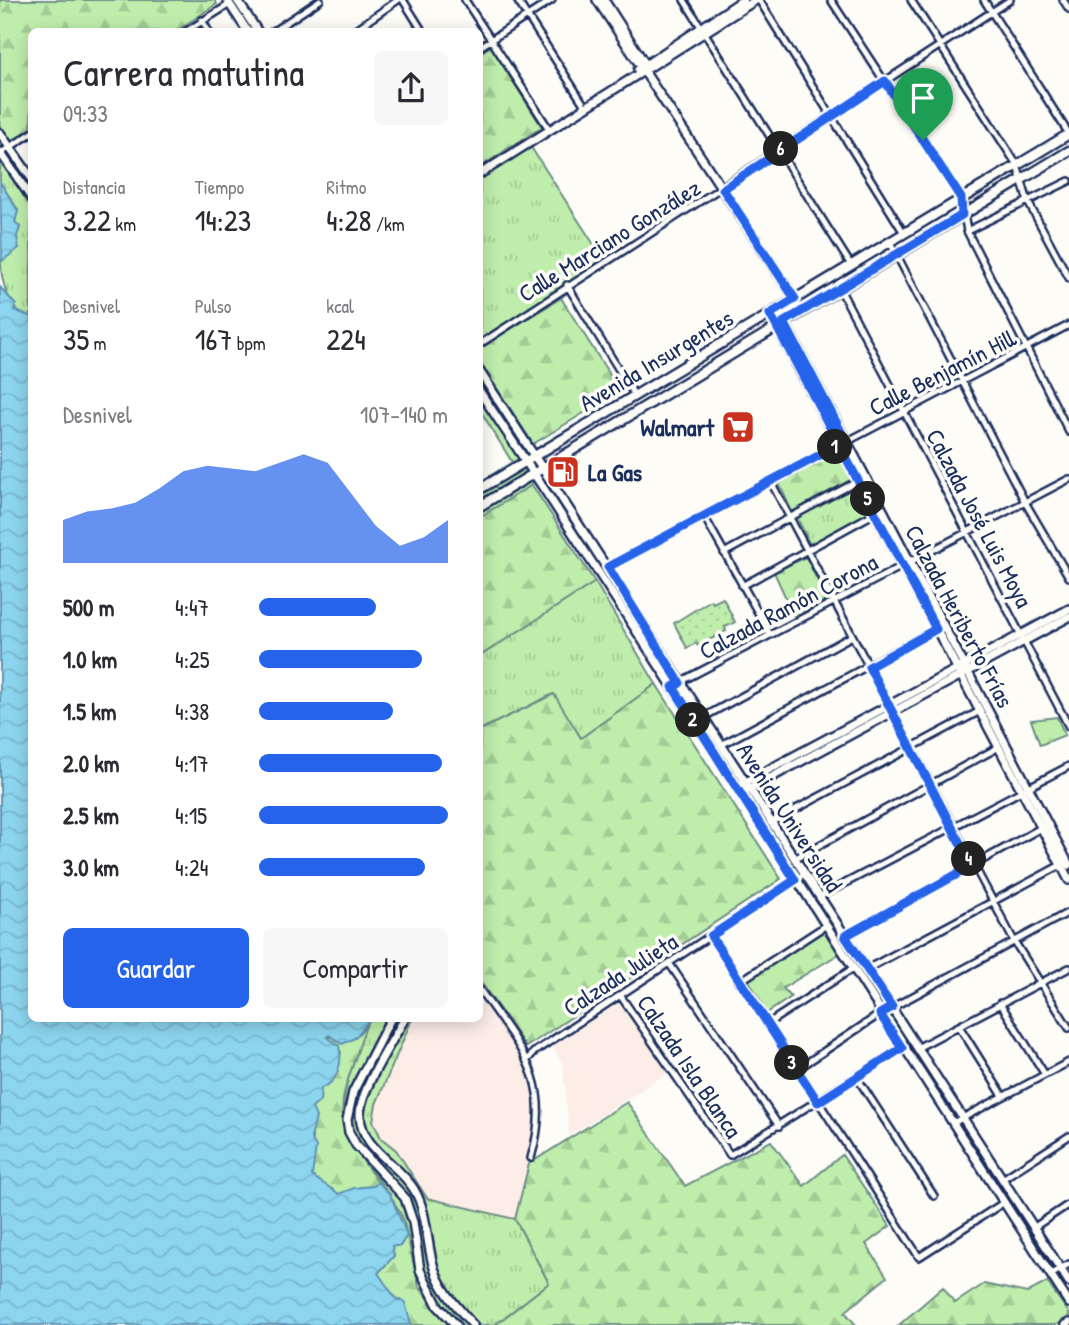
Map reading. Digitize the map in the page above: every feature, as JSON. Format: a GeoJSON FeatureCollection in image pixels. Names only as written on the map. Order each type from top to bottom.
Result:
{"type":"FeatureCollection","features":[{"type":"Feature","properties":{"kind":"main road"},"geometry":{"type":"LineString","coordinates":[[597,0],[795,299]]}},
{"type":"Feature","properties":{"kind":"main road"},"geometry":{"type":"LineString","coordinates":[[604,0],[644,71]]}},
{"type":"Feature","properties":{"kind":"main road"},"geometry":{"type":"LineString","coordinates":[[483,172],[644,71],[743,0]]}},
{"type":"Feature","properties":{"kind":"main road"},"geometry":{"type":"LineString","coordinates":[[703,30],[757,0]]}},
{"type":"Feature","properties":{"kind":"main road"},"geometry":{"type":"LineString","coordinates":[[231,1],[246,28]]}},
{"type":"Feature","properties":{"kind":"main road"},"geometry":{"type":"LineString","coordinates":[[231,1],[255,28]]}},
{"type":"Feature","properties":{"kind":"main road"},"geometry":{"type":"LineString","coordinates":[[0,133],[28,173]]}},
{"type":"Feature","properties":{"kind":"main road","name":"Avenida Insurgentes"},"geometry":{"type":"LineString","coordinates":[[483,487],[1069,134]]}},
{"type":"Feature","properties":{"kind":"main road","name":"Avenida Insurgentes"},"geometry":{"type":"LineString","coordinates":[[483,504],[1069,151]]}},
{"type":"Feature","properties":{"kind":"main road"},"geometry":{"type":"LineString","coordinates":[[0,153],[28,193]]}},
{"type":"Feature","properties":{"kind":"main road","name":"Calzada Heriberto Frías"},"geometry":{"type":"LineString","coordinates":[[774,312],[1065,865],[1069,880]]}},
{"type":"Feature","properties":{"kind":"main road","name":"Avenida Universidad"},"geometry":{"type":"LineString","coordinates":[[483,377],[608,567],[676,685],[721,745],[742,788],[770,823],[867,969],[1069,1282]]}},
{"type":"Feature","properties":{"kind":"main road","name":"Avenida Universidad"},"geometry":{"type":"LineString","coordinates":[[483,396],[676,685],[880,1014],[1069,1303]]}},
{"type":"Feature","properties":{"kind":"main road","name":"Calzada Heriberto Frías"},"geometry":{"type":"LineString","coordinates":[[843,443],[858,481],[906,564],[936,629],[963,671],[979,711],[1025,788],[1041,828],[1065,865]]}},
{"type":"Feature","properties":{"kind":"main road"},"geometry":{"type":"LineString","coordinates":[[1023,639],[1069,609]]}},
{"type":"Feature","properties":{"kind":"main road"},"geometry":{"type":"LineString","coordinates":[[742,788],[1069,617]]}},
{"type":"Feature","properties":{"kind":"main road"},"geometry":{"type":"LineString","coordinates":[[389,1022],[353,1092],[347,1119],[349,1132],[356,1145],[405,1198],[413,1222],[420,1270],[438,1306],[456,1325]]}},
{"type":"Feature","properties":{"kind":"main road"},"geometry":{"type":"LineString","coordinates":[[402,1022],[362,1101],[361,1124],[368,1142],[410,1182],[417,1194],[434,1268],[451,1300],[472,1325]]}},
{"type":"Feature","properties":{"kind":"main road"},"geometry":{"type":"LineString","coordinates":[[384,1031],[395,1036]]}},
{"type":"Feature","properties":{"kind":"street"},"geometry":{"type":"LineString","coordinates":[[278,28],[320,0]]}},
{"type":"Feature","properties":{"kind":"street"},"geometry":{"type":"LineString","coordinates":[[358,28],[401,0],[420,28]]}},
{"type":"Feature","properties":{"kind":"street"},"geometry":{"type":"LineString","coordinates":[[465,0],[550,129]]}},
{"type":"Feature","properties":{"kind":"street"},"geometry":{"type":"LineString","coordinates":[[517,0],[585,106]]}},
{"type":"Feature","properties":{"kind":"street"},"geometry":{"type":"LineString","coordinates":[[483,45],[552,0]]}},
{"type":"Feature","properties":{"kind":"street"},"geometry":{"type":"LineString","coordinates":[[684,0],[851,265]]}},
{"type":"Feature","properties":{"kind":"street"},"geometry":{"type":"LineString","coordinates":[[757,0],[904,233]]}},
{"type":"Feature","properties":{"kind":"street"},"geometry":{"type":"LineString","coordinates":[[831,0],[961,198],[967,231],[1069,432]]}},
{"type":"Feature","properties":{"kind":"street"},"geometry":{"type":"LineString","coordinates":[[911,0],[1017,165],[1028,202],[1069,278]]}},
{"type":"Feature","properties":{"kind":"street"},"geometry":{"type":"LineString","coordinates":[[984,0],[1069,134]]}},
{"type":"Feature","properties":{"kind":"street","name":"Calle Marciano González"},"geometry":{"type":"LineString","coordinates":[[483,342],[568,285],[723,189],[1010,0]]}},
{"type":"Feature","properties":{"kind":"street"},"geometry":{"type":"LineString","coordinates":[[1063,0],[1069,9]]}},
{"type":"Feature","properties":{"kind":"street"},"geometry":{"type":"LineString","coordinates":[[191,28],[231,1]]}},
{"type":"Feature","properties":{"kind":"street"},"geometry":{"type":"LineString","coordinates":[[202,20],[207,28]]}},
{"type":"Feature","properties":{"kind":"street"},"geometry":{"type":"LineString","coordinates":[[0,153],[28,136]]}},
{"type":"Feature","properties":{"kind":"street"},"geometry":{"type":"LineString","coordinates":[[967,231],[1069,181]]}},
{"type":"Feature","properties":{"kind":"street"},"geometry":{"type":"LineString","coordinates":[[890,242],[1025,502],[1069,577]]}},
{"type":"Feature","properties":{"kind":"street"},"geometry":{"type":"LineString","coordinates":[[568,285],[635,396]]}},
{"type":"Feature","properties":{"kind":"street","name":"Calzada José Luis Moya"},"geometry":{"type":"LineString","coordinates":[[840,289],[1069,727]]}},
{"type":"Feature","properties":{"kind":"street","name":"Calle Benjamín Hill"},"geometry":{"type":"LineString","coordinates":[[608,567],[1069,325]]}},
{"type":"Feature","properties":{"kind":"street","name":"Calzada Ramón Corona"},"geometry":{"type":"LineString","coordinates":[[676,685],[1069,479]]}},
{"type":"Feature","properties":{"kind":"street"},"geometry":{"type":"LineString","coordinates":[[724,553],[858,481]]}},
{"type":"Feature","properties":{"kind":"street"},"geometry":{"type":"LineString","coordinates":[[771,482],[972,866],[1014,941],[1069,1028]]}},
{"type":"Feature","properties":{"kind":"street"},"geometry":{"type":"LineString","coordinates":[[742,586],[875,513]]}},
{"type":"Feature","properties":{"kind":"street"},"geometry":{"type":"LineString","coordinates":[[704,516],[770,634]]}},
{"type":"Feature","properties":{"kind":"street"},"geometry":{"type":"LineString","coordinates":[[721,745],[936,629]]}},
{"type":"Feature","properties":{"kind":"street"},"geometry":{"type":"LineString","coordinates":[[702,718],[852,636]]}},
{"type":"Feature","properties":{"kind":"street"},"geometry":{"type":"LineString","coordinates":[[770,823],[979,711]]}},
{"type":"Feature","properties":{"kind":"street"},"geometry":{"type":"LineString","coordinates":[[794,859],[999,747]]}},
{"type":"Feature","properties":{"kind":"street"},"geometry":{"type":"LineString","coordinates":[[819,897],[1069,766]]}},
{"type":"Feature","properties":{"kind":"street"},"geometry":{"type":"LineString","coordinates":[[845,936],[1041,828]]}},
{"type":"Feature","properties":{"kind":"street"},"geometry":{"type":"LineString","coordinates":[[867,969],[1065,865]]}},
{"type":"Feature","properties":{"kind":"street","name":"Calzada Julieta"},"geometry":{"type":"LineString","coordinates":[[528,1059],[534,1052],[804,874]]}},
{"type":"Feature","properties":{"kind":"street"},"geometry":{"type":"LineString","coordinates":[[796,1070],[892,1007],[1069,912]]}},
{"type":"Feature","properties":{"kind":"street"},"geometry":{"type":"LineString","coordinates":[[739,982],[825,926]]}},
{"type":"Feature","properties":{"kind":"street"},"geometry":{"type":"LineString","coordinates":[[711,936],[919,1257],[1003,1203]]}},
{"type":"Feature","properties":{"kind":"street"},"geometry":{"type":"LineString","coordinates":[[669,963],[779,1126],[902,1048]]}},
{"type":"Feature","properties":{"kind":"street"},"geometry":{"type":"LineString","coordinates":[[917,1048],[1069,968]]}},
{"type":"Feature","properties":{"kind":"street"},"geometry":{"type":"LineString","coordinates":[[767,1024],[852,969]]}},
{"type":"Feature","properties":{"kind":"street"},"geometry":{"type":"LineString","coordinates":[[483,994],[528,1059],[539,1094],[538,1135],[531,1158]]}},
{"type":"Feature","properties":{"kind":"street","name":"Calzada Isla Blanca"},"geometry":{"type":"LineString","coordinates":[[620,995],[730,1156],[779,1126]]}},
{"type":"Feature","properties":{"kind":"street"},"geometry":{"type":"LineString","coordinates":[[1000,1003],[1044,1073]]}},
{"type":"Feature","properties":{"kind":"street"},"geometry":{"type":"LineString","coordinates":[[1062,1018],[1069,1014]]}},
{"type":"Feature","properties":{"kind":"street"},"geometry":{"type":"LineString","coordinates":[[959,1026],[1003,1096]]}},
{"type":"Feature","properties":{"kind":"street"},"geometry":{"type":"LineString","coordinates":[[953,1124],[1069,1062]]}},
{"type":"Feature","properties":{"kind":"street"},"geometry":{"type":"LineString","coordinates":[[856,1076],[934,1196]]}},
{"type":"Feature","properties":{"kind":"street"},"geometry":{"type":"LineString","coordinates":[[1004,1178],[1069,1136]]}},
{"type":"Feature","properties":{"kind":"street"},"geometry":{"type":"LineString","coordinates":[[1033,1228],[1069,1204]]}},
{"type":"Feature","properties":{"kind":"street"},"geometry":{"type":"LineString","coordinates":[[1051,1274],[1069,1264]]}},
{"type":"Feature","properties":{"kind":"shaded area"},"geometry":{"type":"Polygon","coordinates":[[[483,1000],[518,1052],[537,1092],[536,1135],[515,1219],[427,1198],[413,1173],[377,1139],[370,1119],[393,1057],[411,1022],[483,1022],[483,1000]]]}},
{"type":"Feature","properties":{"kind":"shaded area"},"geometry":{"type":"Polygon","coordinates":[[[620,1002],[669,1072],[569,1136],[563,1064],[552,1046],[620,1002]]]}},
{"type":"Feature","properties":{"kind":"green space"},"geometry":{"type":"Polygon","coordinates":[[[0,0],[214,0],[217,4],[181,28],[28,28],[28,130],[9,143],[0,130],[0,0]]]}},
{"type":"Feature","properties":{"kind":"green space"},"geometry":{"type":"Polygon","coordinates":[[[491,46],[542,127],[483,165],[483,51],[491,46]]]}},
{"type":"Feature","properties":{"kind":"green space"},"geometry":{"type":"Polygon","coordinates":[[[0,130],[28,168],[28,316],[17,311],[12,304],[2,276],[1,260],[20,227],[15,222],[18,210],[0,182],[0,130]]]}},
{"type":"Feature","properties":{"kind":"green space"},"geometry":{"type":"Polygon","coordinates":[[[525,138],[604,260],[561,298],[483,346],[483,165],[525,138]]]}},
{"type":"Feature","properties":{"kind":"green space"},"geometry":{"type":"Polygon","coordinates":[[[561,298],[620,391],[533,444],[483,367],[483,346],[561,298]]]}},
{"type":"Feature","properties":{"kind":"green space"},"geometry":{"type":"Polygon","coordinates":[[[483,367],[533,444],[532,485],[483,515],[483,480],[512,462],[483,415],[483,367]]]}},
{"type":"Feature","properties":{"kind":"green space"},"geometry":{"type":"Polygon","coordinates":[[[839,451],[854,478],[792,512],[779,483],[839,451]]]}},
{"type":"Feature","properties":{"kind":"green space"},"geometry":{"type":"Polygon","coordinates":[[[857,483],[872,510],[810,545],[795,513],[857,483]]]}},
{"type":"Feature","properties":{"kind":"green space"},"geometry":{"type":"Polygon","coordinates":[[[532,485],[595,582],[483,654],[483,515],[532,485]]]}},
{"type":"Feature","properties":{"kind":"green space"},"geometry":{"type":"Polygon","coordinates":[[[806,557],[827,600],[794,616],[774,572],[806,557]]]}},
{"type":"Feature","properties":{"kind":"green space"},"geometry":{"type":"Polygon","coordinates":[[[595,582],[659,689],[655,685],[581,738],[553,694],[483,729],[483,654],[595,582]]]}},
{"type":"Feature","properties":{"kind":"green space"},"geometry":{"type":"Polygon","coordinates":[[[723,598],[735,622],[725,627],[726,631],[698,646],[696,643],[687,648],[674,623],[711,600],[713,603],[723,598]]]}},
{"type":"Feature","properties":{"kind":"green space"},"geometry":{"type":"Polygon","coordinates":[[[656,684],[781,879],[526,1047],[483,985],[483,729],[554,694],[581,738],[656,684]]]}},
{"type":"Feature","properties":{"kind":"green space"},"geometry":{"type":"Polygon","coordinates":[[[1057,717],[1065,735],[1040,745],[1031,720],[1057,717]]]}},
{"type":"Feature","properties":{"kind":"green space"},"geometry":{"type":"Polygon","coordinates":[[[825,929],[839,954],[783,988],[791,997],[767,1013],[748,979],[825,929]]]}},
{"type":"Feature","properties":{"kind":"green space"},"geometry":{"type":"Polygon","coordinates":[[[411,1022],[376,1104],[373,1121],[381,1138],[396,1150],[427,1198],[515,1219],[549,1283],[495,1325],[451,1325],[422,1293],[415,1280],[401,1215],[346,1134],[342,1116],[345,1094],[367,1024],[411,1022]]]}},
{"type":"Feature","properties":{"kind":"green space"},"geometry":{"type":"Polygon","coordinates":[[[366,1025],[342,1106],[350,1138],[378,1182],[375,1186],[339,1194],[312,1176],[312,1108],[321,1088],[338,1065],[341,1052],[326,1037],[355,1038],[366,1025]]]}},
{"type":"Feature","properties":{"kind":"green space"},"geometry":{"type":"Polygon","coordinates":[[[627,1102],[685,1186],[771,1141],[804,1186],[842,1155],[890,1226],[866,1244],[887,1277],[845,1312],[856,1325],[495,1325],[549,1283],[515,1219],[529,1164],[627,1102]]]}},
{"type":"Feature","properties":{"kind":"green space"},"geometry":{"type":"Polygon","coordinates":[[[407,1235],[419,1287],[451,1325],[411,1325],[405,1309],[378,1273],[394,1256],[392,1246],[400,1246],[407,1235]]]}},
{"type":"Feature","properties":{"kind":"green space"},"geometry":{"type":"Polygon","coordinates":[[[1047,1282],[1069,1313],[1069,1317],[1056,1325],[899,1325],[943,1287],[955,1303],[984,1284],[1027,1293],[1047,1282]]]}},
{"type":"Feature","properties":{"kind":"water"},"geometry":{"type":"Polygon","coordinates":[[[0,182],[18,211],[15,222],[20,227],[17,236],[19,248],[2,261],[0,182]]]}},
{"type":"Feature","properties":{"kind":"water"},"geometry":{"type":"Polygon","coordinates":[[[0,287],[16,305],[14,310],[28,315],[28,1022],[368,1022],[355,1038],[342,1044],[329,1035],[327,1037],[339,1046],[340,1059],[335,1077],[321,1088],[320,1101],[312,1108],[316,1117],[311,1138],[316,1147],[312,1176],[339,1194],[354,1188],[374,1186],[378,1182],[390,1194],[407,1235],[400,1246],[392,1246],[394,1256],[378,1273],[396,1299],[405,1302],[411,1325],[0,1325],[0,287]]]}},
{"type":"Feature","properties":{"kind":"place","name":"Walmart"},"geometry":{"type":"Point","coordinates":[738,427]}},
{"type":"Feature","properties":{"kind":"place","name":"La Gas"},"geometry":{"type":"Point","coordinates":[563,472]}},
{"type":"Feature","properties":{"kind":"route"},"geometry":{"type":"LineString","coordinates":[[923,140],[885,81],[723,189],[795,299],[770,314],[832,431],[839,445],[936,629],[869,667],[972,866],[845,936],[892,1007],[880,1014],[902,1048],[818,1102],[711,936],[795,880],[673,687],[680,683],[608,567],[771,482],[839,445],[846,441],[784,322],[962,215],[961,198],[923,140]]}}]}
